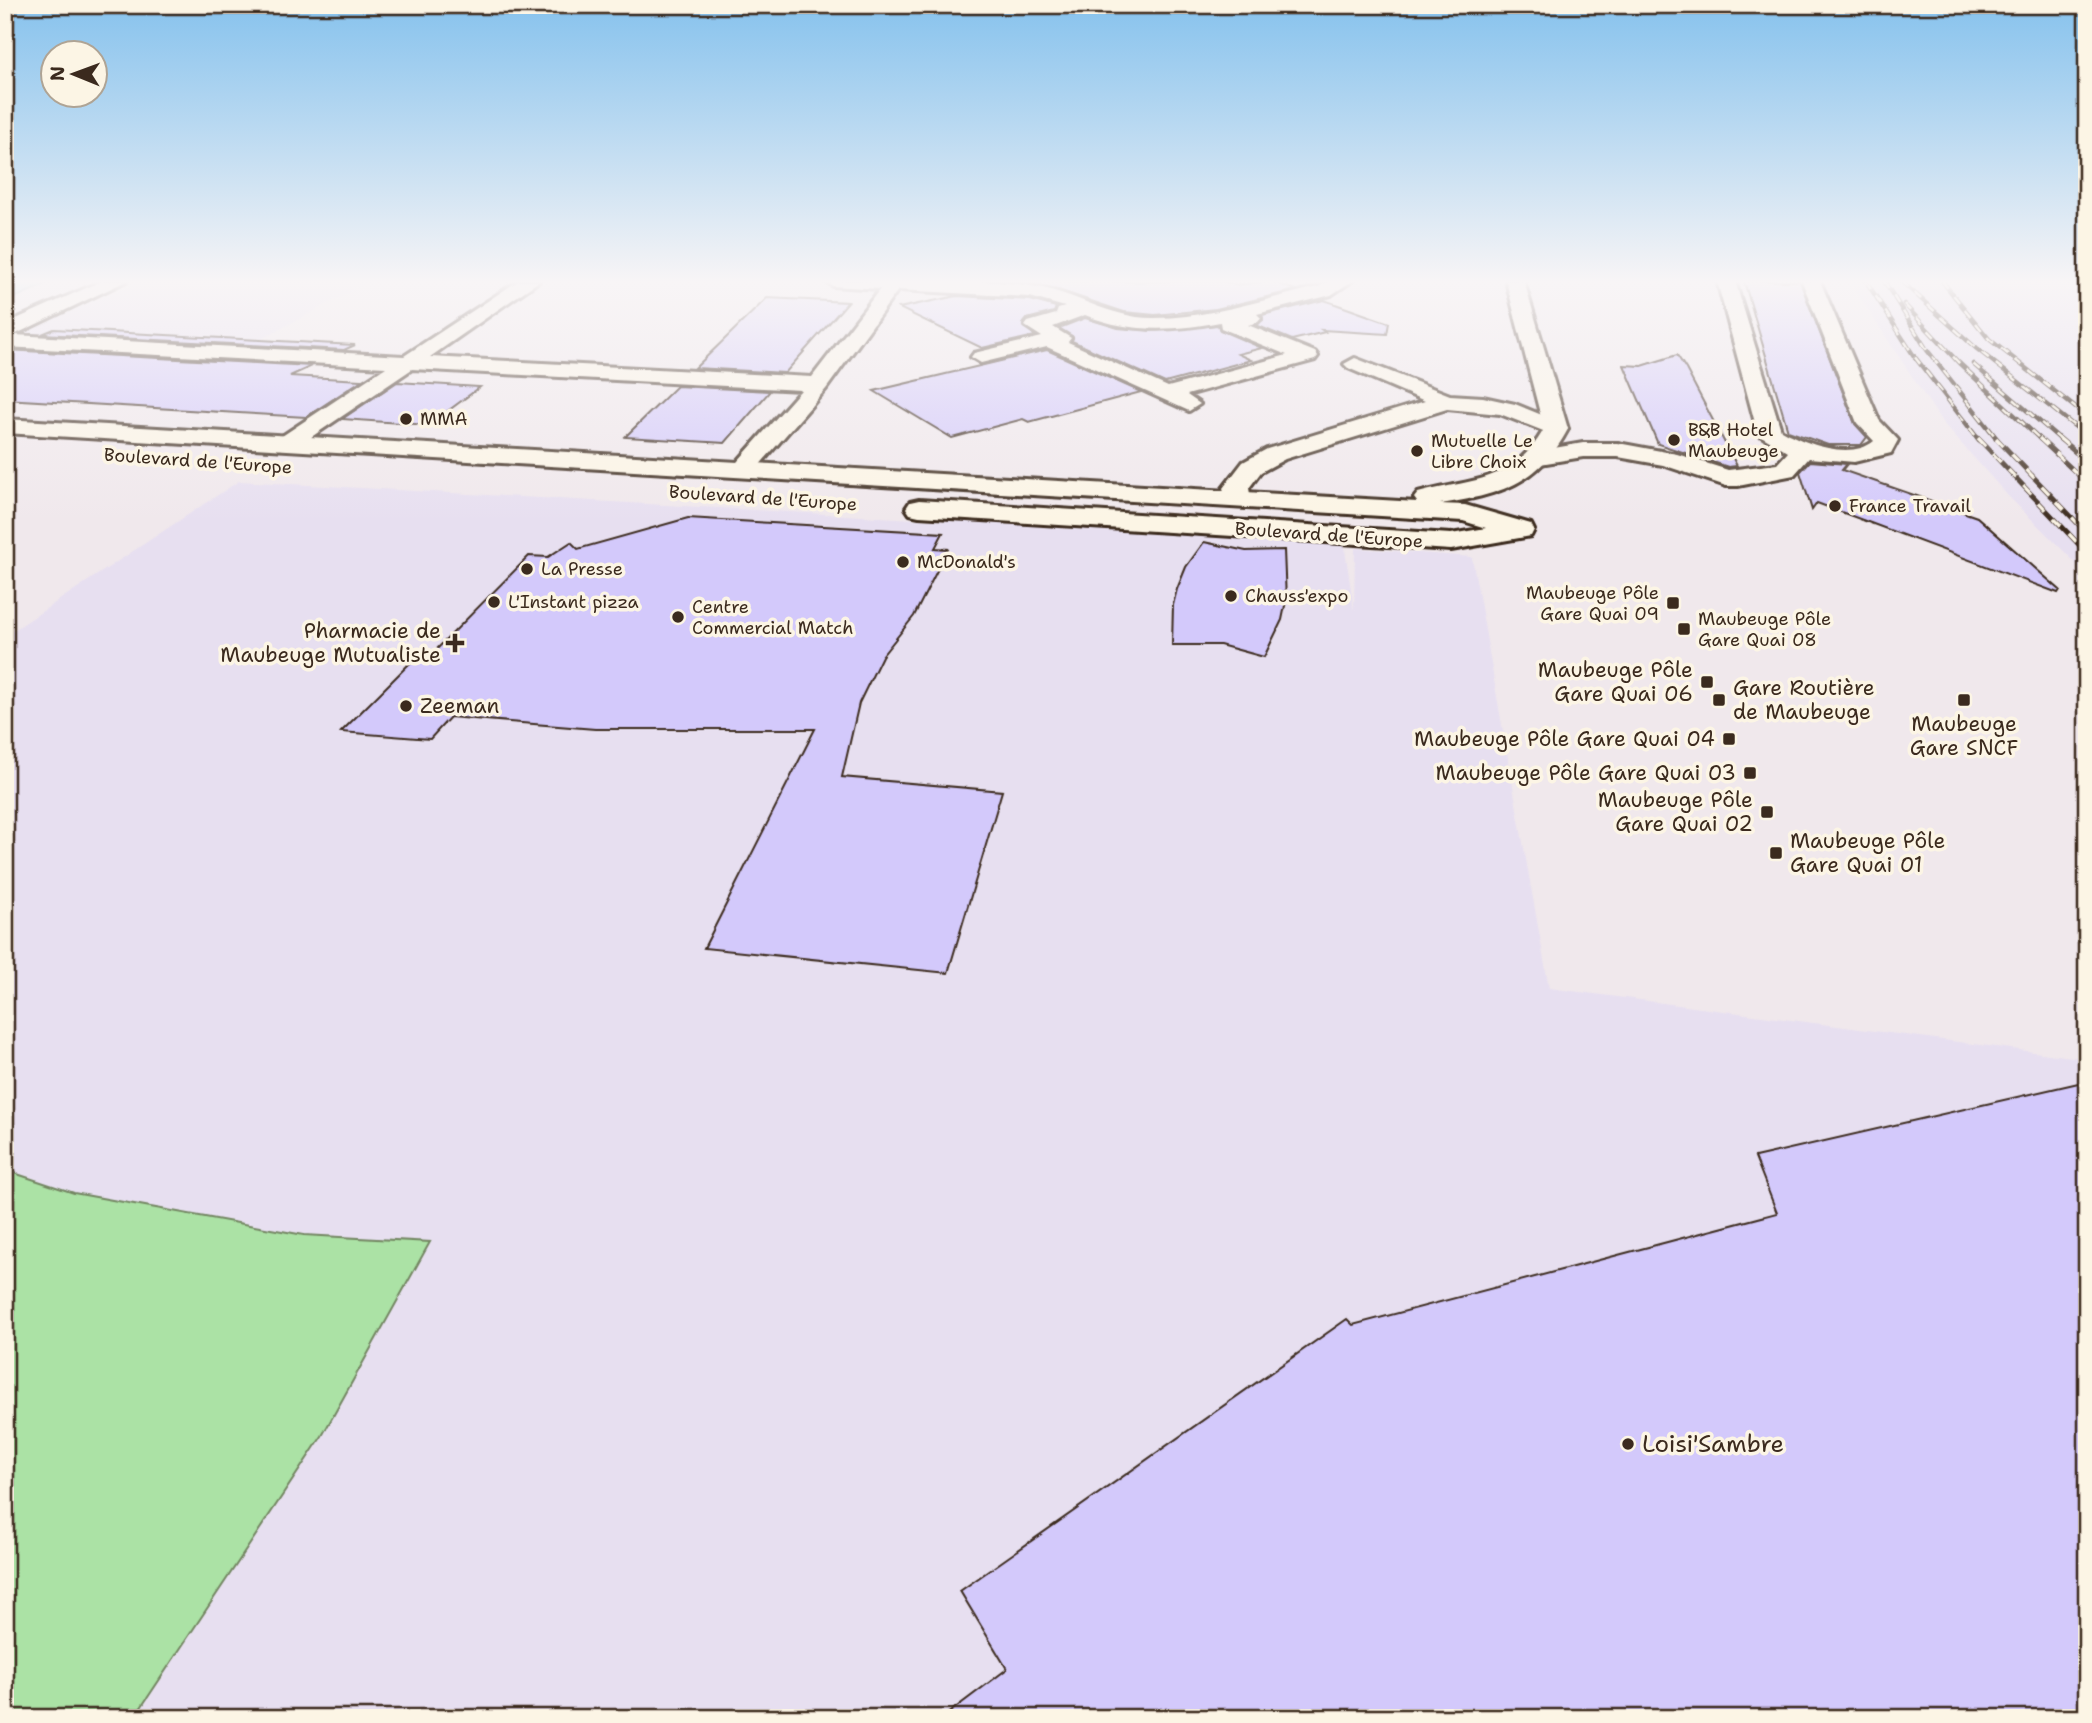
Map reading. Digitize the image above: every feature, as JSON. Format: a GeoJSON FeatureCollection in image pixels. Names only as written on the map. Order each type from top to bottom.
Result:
{"type":"FeatureCollection","features":[{"type":"Feature","properties":{"kind":"street"},"geometry":{"type":"LineString","coordinates":[[380,361],[818,384]]}},
{"type":"Feature","properties":{"kind":"street"},"geometry":{"type":"LineString","coordinates":[[741,471],[835,361]]}},
{"type":"Feature","properties":{"kind":"street"},"geometry":{"type":"LineString","coordinates":[[1094,361],[1194,407]]}},
{"type":"Feature","properties":{"kind":"street"},"geometry":{"type":"LineString","coordinates":[[1166,394],[1288,361]]}},
{"type":"Feature","properties":{"kind":"street"},"geometry":{"type":"LineString","coordinates":[[1382,505],[1457,494],[1503,482],[1532,466],[1547,449],[1556,429],[1538,361]]}},
{"type":"Feature","properties":{"kind":"street"},"geometry":{"type":"LineString","coordinates":[[1748,361],[1765,425],[1770,434],[1802,451],[1856,455],[1883,448],[1886,440],[1869,423],[1844,361]]}},
{"type":"Feature","properties":{"kind":"street"},"geometry":{"type":"LineString","coordinates":[[287,443],[409,363]]}},
{"type":"Feature","properties":{"kind":"street"},"geometry":{"type":"LineString","coordinates":[[1354,365],[1446,402],[1483,404],[1507,409],[1556,429]]}},
{"type":"Feature","properties":{"kind":"street"},"geometry":{"type":"LineString","coordinates":[[1238,500],[1236,488],[1259,461],[1446,402]]}},
{"type":"Feature","properties":{"kind":"street"},"geometry":{"type":"LineString","coordinates":[[5,425],[1238,500],[1382,505],[1465,513],[1521,530]]}},
{"type":"Feature","properties":{"kind":"street","name":"Boulevard de l'Europe"},"geometry":{"type":"LineString","coordinates":[[5,449],[307,469]]}},
{"type":"Feature","properties":{"kind":"street"},"geometry":{"type":"LineString","coordinates":[[1540,457],[1583,450],[1619,450],[1668,459],[1726,478],[1750,478],[1785,470],[1802,451]]}},
{"type":"Feature","properties":{"kind":"street"},"geometry":{"type":"LineString","coordinates":[[1503,482],[1521,530]]}},
{"type":"Feature","properties":{"kind":"street","name":"Boulevard de l'Europe"},"geometry":{"type":"LineString","coordinates":[[897,507],[1451,542],[1521,530]]}},
{"type":"Feature","properties":{"kind":"shaded area"},"geometry":{"type":"Polygon","coordinates":[[[1902,361],[2087,361],[2087,574],[2009,497],[1942,422],[1902,361]]]}},
{"type":"Feature","properties":{"kind":"shaded area"},"geometry":{"type":"Polygon","coordinates":[[[239,481],[1344,543],[1354,610],[1355,548],[1472,557],[1549,988],[2087,1059],[2087,1718],[5,1718],[5,636],[239,481]]]}},
{"type":"Feature","properties":{"kind":"green space"},"geometry":{"type":"Polygon","coordinates":[[[5,1170],[74,1193],[304,1235],[430,1242],[322,1436],[134,1718],[5,1718],[5,1170]]]}},
{"type":"Feature","properties":{"kind":"building"},"geometry":{"type":"Polygon","coordinates":[[[5,361],[224,361],[312,366],[290,376],[362,380],[306,417],[5,399],[5,361]]]}},
{"type":"Feature","properties":{"kind":"building"},"geometry":{"type":"Polygon","coordinates":[[[702,361],[795,361],[785,373],[695,368],[702,361]]]}},
{"type":"Feature","properties":{"kind":"building"},"geometry":{"type":"Polygon","coordinates":[[[999,361],[1073,361],[1141,392],[1029,422],[1023,419],[952,438],[874,391],[999,361]]]}},
{"type":"Feature","properties":{"kind":"building"},"geometry":{"type":"Polygon","coordinates":[[[1117,361],[1246,361],[1165,383],[1117,361]]]}},
{"type":"Feature","properties":{"kind":"building"},"geometry":{"type":"Polygon","coordinates":[[[1657,361],[1681,361],[1737,466],[1728,467],[1658,444],[1624,365],[1642,366],[1657,361]]]}},
{"type":"Feature","properties":{"kind":"building"},"geometry":{"type":"Polygon","coordinates":[[[1768,361],[1831,361],[1855,424],[1867,437],[1861,445],[1828,445],[1788,431],[1768,361]]]}},
{"type":"Feature","properties":{"kind":"building"},"geometry":{"type":"Polygon","coordinates":[[[397,382],[480,387],[429,425],[342,419],[397,382]]]}},
{"type":"Feature","properties":{"kind":"building"},"geometry":{"type":"Polygon","coordinates":[[[677,386],[770,391],[725,443],[625,437],[677,386]]]}},
{"type":"Feature","properties":{"kind":"building"},"geometry":{"type":"Polygon","coordinates":[[[1810,461],[1847,464],[1842,470],[1977,517],[2060,590],[2058,593],[1817,503],[1812,510],[1800,472],[1810,461]]]}},
{"type":"Feature","properties":{"kind":"building","name":"Centre Commercial Match"},"geometry":{"type":"Polygon","coordinates":[[[688,518],[943,533],[935,548],[948,549],[914,616],[882,656],[859,703],[842,777],[1002,791],[948,973],[704,948],[815,729],[595,729],[450,717],[430,739],[341,732],[421,652],[434,652],[529,556],[548,557],[571,542],[578,549],[688,518]]]}},
{"type":"Feature","properties":{"kind":"building","name":"Chauss'expo"},"geometry":{"type":"Polygon","coordinates":[[[1204,542],[1246,551],[1284,550],[1286,601],[1282,620],[1264,657],[1220,645],[1172,645],[1173,605],[1177,589],[1186,567],[1204,542]]]}},
{"type":"Feature","properties":{"kind":"building","name":"Loisi'Sambre"},"geometry":{"type":"Polygon","coordinates":[[[2087,1081],[2087,1718],[942,1718],[1007,1669],[960,1591],[1347,1319],[1353,1325],[1777,1213],[1755,1157],[2087,1081]]]}},
{"type":"Feature","properties":{"kind":"railway"},"geometry":{"type":"LineString","coordinates":[[1918,361],[1979,440]]}},
{"type":"Feature","properties":{"kind":"railway"},"geometry":{"type":"LineString","coordinates":[[1936,361],[1998,440]]}},
{"type":"Feature","properties":{"kind":"railway"},"geometry":{"type":"LineString","coordinates":[[1957,361],[2041,440]]}},
{"type":"Feature","properties":{"kind":"railway"},"geometry":{"type":"LineString","coordinates":[[1993,361],[2087,436]]}},
{"type":"Feature","properties":{"kind":"railway"},"geometry":{"type":"LineString","coordinates":[[2017,361],[2087,417]]}},
{"type":"Feature","properties":{"kind":"railway"},"geometry":{"type":"LineString","coordinates":[[1973,364],[2061,440]]}},
{"type":"Feature","properties":{"kind":"railway"},"geometry":{"type":"LineString","coordinates":[[1978,438],[2087,553]]}},
{"type":"Feature","properties":{"kind":"railway"},"geometry":{"type":"LineString","coordinates":[[1996,438],[2087,533]]}},
{"type":"Feature","properties":{"kind":"railway"},"geometry":{"type":"LineString","coordinates":[[2039,438],[2087,483]]}},
{"type":"Feature","properties":{"kind":"railway"},"geometry":{"type":"LineString","coordinates":[[2059,438],[2087,462]]}},
{"type":"Feature","properties":{"kind":"place","name":"MMA"},"geometry":{"type":"Point","coordinates":[406,419]}},
{"type":"Feature","properties":{"kind":"place","name":"B&B Hotel Maubeuge"},"geometry":{"type":"Point","coordinates":[1674,440]}},
{"type":"Feature","properties":{"kind":"place","name":"Mutuelle Le Libre Choix"},"geometry":{"type":"Point","coordinates":[1417,451]}},
{"type":"Feature","properties":{"kind":"place","name":"France Travail"},"geometry":{"type":"Point","coordinates":[1835,506]}},
{"type":"Feature","properties":{"kind":"place","name":"McDonald's"},"geometry":{"type":"Point","coordinates":[903,562]}},
{"type":"Feature","properties":{"kind":"place","name":"La Presse"},"geometry":{"type":"Point","coordinates":[527,569]}},
{"type":"Feature","properties":{"kind":"place","name":"Chauss'expo"},"geometry":{"type":"Point","coordinates":[1231,596]}},
{"type":"Feature","properties":{"kind":"place","name":"L'Instant pizza"},"geometry":{"type":"Point","coordinates":[494,602]}},
{"type":"Feature","properties":{"kind":"place","name":"Maubeuge Pôle Gare Quai 09"},"geometry":{"type":"Point","coordinates":[1673,603]}},
{"type":"Feature","properties":{"kind":"place","name":"Centre Commercial Match"},"geometry":{"type":"Point","coordinates":[678,617]}},
{"type":"Feature","properties":{"kind":"place","name":"Maubeuge Pôle Gare Quai 08"},"geometry":{"type":"Point","coordinates":[1684,629]}},
{"type":"Feature","properties":{"kind":"place","name":"Pharmacie de Maubeuge Mutualiste"},"geometry":{"type":"Point","coordinates":[455,643]}},
{"type":"Feature","properties":{"kind":"place","name":"Maubeuge Pôle Gare Quai 06"},"geometry":{"type":"Point","coordinates":[1707,682]}},
{"type":"Feature","properties":{"kind":"place","name":"Gare Routière de Maubeuge"},"geometry":{"type":"Point","coordinates":[1719,700]}},
{"type":"Feature","properties":{"kind":"place","name":"Maubeuge Gare SNCF"},"geometry":{"type":"Point","coordinates":[1964,700]}},
{"type":"Feature","properties":{"kind":"place","name":"Zeeman"},"geometry":{"type":"Point","coordinates":[406,706]}},
{"type":"Feature","properties":{"kind":"place","name":"Maubeuge Pôle Gare Quai 04"},"geometry":{"type":"Point","coordinates":[1729,739]}},
{"type":"Feature","properties":{"kind":"place","name":"Maubeuge Pôle Gare Quai 03"},"geometry":{"type":"Point","coordinates":[1750,773]}},
{"type":"Feature","properties":{"kind":"place","name":"Maubeuge Pôle Gare Quai 02"},"geometry":{"type":"Point","coordinates":[1767,812]}},
{"type":"Feature","properties":{"kind":"place","name":"Maubeuge Pôle Gare Quai 01"},"geometry":{"type":"Point","coordinates":[1776,853]}},
{"type":"Feature","properties":{"kind":"place","name":"Loisi'Sambre"},"geometry":{"type":"Point","coordinates":[1628,1444]}}]}
